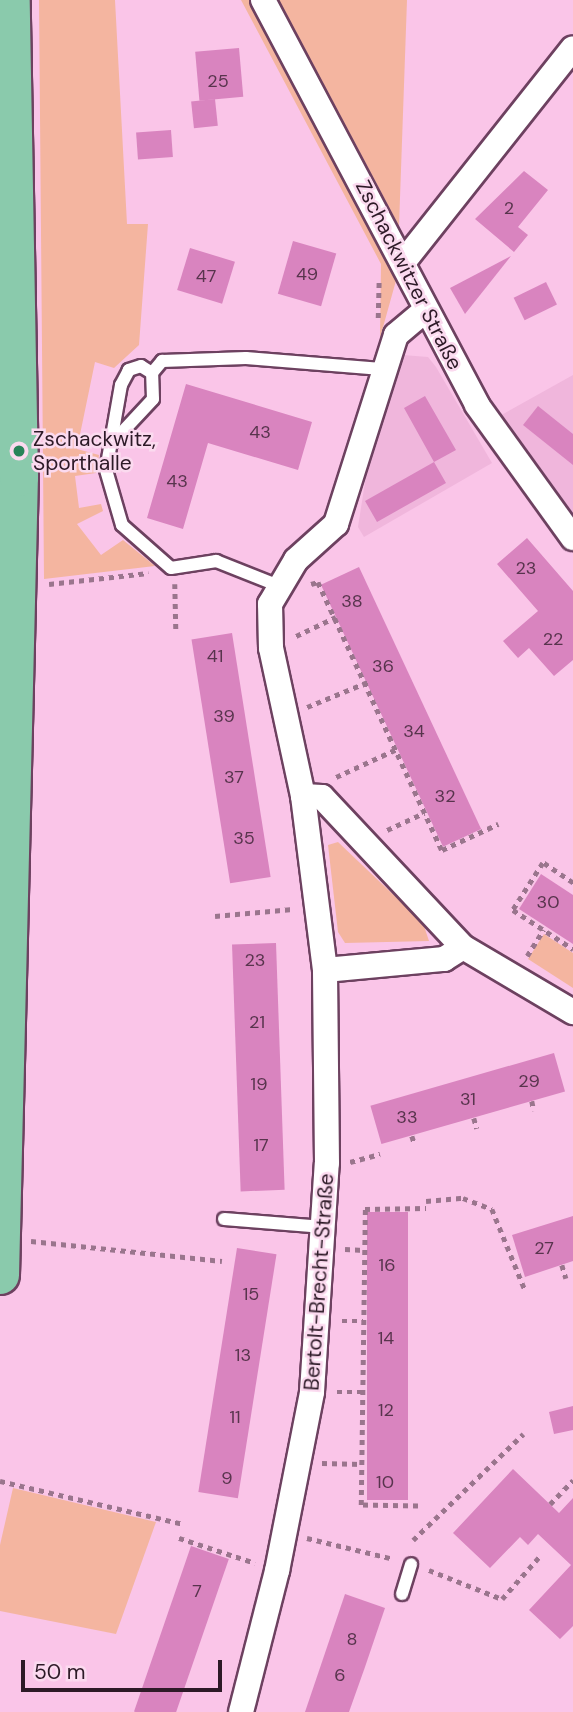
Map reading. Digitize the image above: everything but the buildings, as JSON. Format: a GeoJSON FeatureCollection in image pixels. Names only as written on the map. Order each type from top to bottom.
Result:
{"type":"FeatureCollection","features":[{"type":"Feature","properties":{"kind":"main road"},"geometry":{"type":"LineString","coordinates":[[0,1275],[16,583],[7,173],[11,0]]}},
{"type":"Feature","properties":{"kind":"street","name":"Zschackwitzer Straße"},"geometry":{"type":"LineString","coordinates":[[263,0],[405,260],[426,310],[507,454],[573,538]]}},
{"type":"Feature","properties":{"kind":"street"},"geometry":{"type":"LineString","coordinates":[[405,260],[573,48]]}},
{"type":"Feature","properties":{"kind":"street"},"geometry":{"type":"LineString","coordinates":[[282,582],[336,523],[377,369],[396,335],[426,310]]}},
{"type":"Feature","properties":{"kind":"street","name":"Bertolt-Brecht-Straße"},"geometry":{"type":"LineString","coordinates":[[241,1712],[278,1571],[300,1463],[320,1320],[325,1227],[325,970],[303,794],[271,648],[269,613],[282,582]]}},
{"type":"Feature","properties":{"kind":"street"},"geometry":{"type":"LineString","coordinates":[[303,794],[322,797],[463,947],[573,1012]]}},
{"type":"Feature","properties":{"kind":"street"},"geometry":{"type":"LineString","coordinates":[[325,970],[444,959],[463,947]]}},
{"type":"Feature","properties":{"kind":"lane"},"geometry":{"type":"LineString","coordinates":[[112,443],[153,400],[152,373],[162,361],[246,358],[377,369]]}},
{"type":"Feature","properties":{"kind":"lane"},"geometry":{"type":"LineString","coordinates":[[152,373],[129,370],[106,470],[113,510],[139,545],[171,568],[216,561],[282,582]]}},
{"type":"Feature","properties":{"kind":"lane"},"geometry":{"type":"LineString","coordinates":[[224,1219],[325,1227]]}},
{"type":"Feature","properties":{"kind":"lane"},"geometry":{"type":"LineString","coordinates":[[402,1594],[411,1564]]}},
{"type":"Feature","properties":{"kind":"path"},"geometry":{"type":"LineString","coordinates":[[377,265],[377,369]]}},
{"type":"Feature","properties":{"kind":"path"},"geometry":{"type":"LineString","coordinates":[[16,583],[81,582],[171,568],[176,629]]}},
{"type":"Feature","properties":{"kind":"path"},"geometry":{"type":"LineString","coordinates":[[282,582],[298,587],[318,582],[442,850],[498,824]]}},
{"type":"Feature","properties":{"kind":"path"},"geometry":{"type":"LineString","coordinates":[[271,648],[336,617]]}},
{"type":"Feature","properties":{"kind":"path"},"geometry":{"type":"LineString","coordinates":[[284,716],[366,683]]}},
{"type":"Feature","properties":{"kind":"path"},"geometry":{"type":"LineString","coordinates":[[303,794],[397,748]]}},
{"type":"Feature","properties":{"kind":"path"},"geometry":{"type":"LineString","coordinates":[[362,842],[424,813]]}},
{"type":"Feature","properties":{"kind":"path"},"geometry":{"type":"LineString","coordinates":[[573,883],[543,863],[513,910],[573,949]]}},
{"type":"Feature","properties":{"kind":"path"},"geometry":{"type":"LineString","coordinates":[[215,916],[318,906]]}},
{"type":"Feature","properties":{"kind":"path"},"geometry":{"type":"LineString","coordinates":[[527,954],[543,930]]}},
{"type":"Feature","properties":{"kind":"path"},"geometry":{"type":"LineString","coordinates":[[532,1101],[534,1111]]}},
{"type":"Feature","properties":{"kind":"path"},"geometry":{"type":"LineString","coordinates":[[474,1118],[477,1129]]}},
{"type":"Feature","properties":{"kind":"path"},"geometry":{"type":"LineString","coordinates":[[412,1136],[415,1145]]}},
{"type":"Feature","properties":{"kind":"path"},"geometry":{"type":"LineString","coordinates":[[352,1162],[380,1154]]}},
{"type":"Feature","properties":{"kind":"path"},"geometry":{"type":"LineString","coordinates":[[418,1506],[361,1505],[365,1209],[463,1198],[492,1209],[526,1290]]}},
{"type":"Feature","properties":{"kind":"path"},"geometry":{"type":"LineString","coordinates":[[1,1240],[222,1261]]}},
{"type":"Feature","properties":{"kind":"path"},"geometry":{"type":"LineString","coordinates":[[357,1249],[364,1250]]}},
{"type":"Feature","properties":{"kind":"path"},"geometry":{"type":"LineString","coordinates":[[562,1265],[566,1278]]}},
{"type":"Feature","properties":{"kind":"path"},"geometry":{"type":"LineString","coordinates":[[341,1321],[363,1321]]}},
{"type":"Feature","properties":{"kind":"path"},"geometry":{"type":"LineString","coordinates":[[413,1540],[523,1434]]}},
{"type":"Feature","properties":{"kind":"path"},"geometry":{"type":"LineString","coordinates":[[300,1463],[362,1464]]}},
{"type":"Feature","properties":{"kind":"path"},"geometry":{"type":"LineString","coordinates":[[550,1504],[573,1480]]}},
{"type":"Feature","properties":{"kind":"path"},"geometry":{"type":"LineString","coordinates":[[0,1481],[184,1524]]}},
{"type":"Feature","properties":{"kind":"path"},"geometry":{"type":"LineString","coordinates":[[286,1533],[411,1564],[502,1599],[539,1556]]}},
{"type":"Feature","properties":{"kind":"path"},"geometry":{"type":"LineString","coordinates":[[179,1538],[278,1571]]}},
{"type":"Feature","properties":{"kind":"shaded area"},"geometry":{"type":"Polygon","coordinates":[[[39,0],[115,0],[127,224],[148,224],[139,345],[114,368],[95,362],[77,449],[99,455],[96,473],[75,476],[79,508],[101,504],[103,511],[77,524],[101,555],[123,540],[155,566],[44,579],[39,0]]]}},
{"type":"Feature","properties":{"kind":"shaded area"},"geometry":{"type":"Polygon","coordinates":[[[241,0],[253,0],[397,277],[380,338],[381,264],[241,0]]]}},
{"type":"Feature","properties":{"kind":"shaded area"},"geometry":{"type":"Polygon","coordinates":[[[279,0],[407,0],[399,226],[279,0]]]}},
{"type":"Feature","properties":{"kind":"shaded area"},"geometry":{"type":"Polygon","coordinates":[[[403,355],[428,357],[492,463],[364,537],[358,527],[366,476],[394,363],[403,355]]]}},
{"type":"Feature","properties":{"kind":"shaded area"},"geometry":{"type":"Polygon","coordinates":[[[573,375],[573,520],[496,418],[573,375]]]}},
{"type":"Feature","properties":{"kind":"shaded area"},"geometry":{"type":"Polygon","coordinates":[[[338,842],[423,923],[429,941],[345,943],[338,932],[328,845],[338,842]]]}},
{"type":"Feature","properties":{"kind":"shaded area"},"geometry":{"type":"Polygon","coordinates":[[[544,934],[573,953],[573,988],[528,959],[544,934]]]}},
{"type":"Feature","properties":{"kind":"shaded area"},"geometry":{"type":"Polygon","coordinates":[[[13,1488],[156,1522],[116,1634],[0,1611],[0,1545],[13,1488]]]}},
{"type":"Feature","properties":{"kind":"place","name":"Zschackwitz, Sporthalle"},"geometry":{"type":"Point","coordinates":[19,451]}}]}
